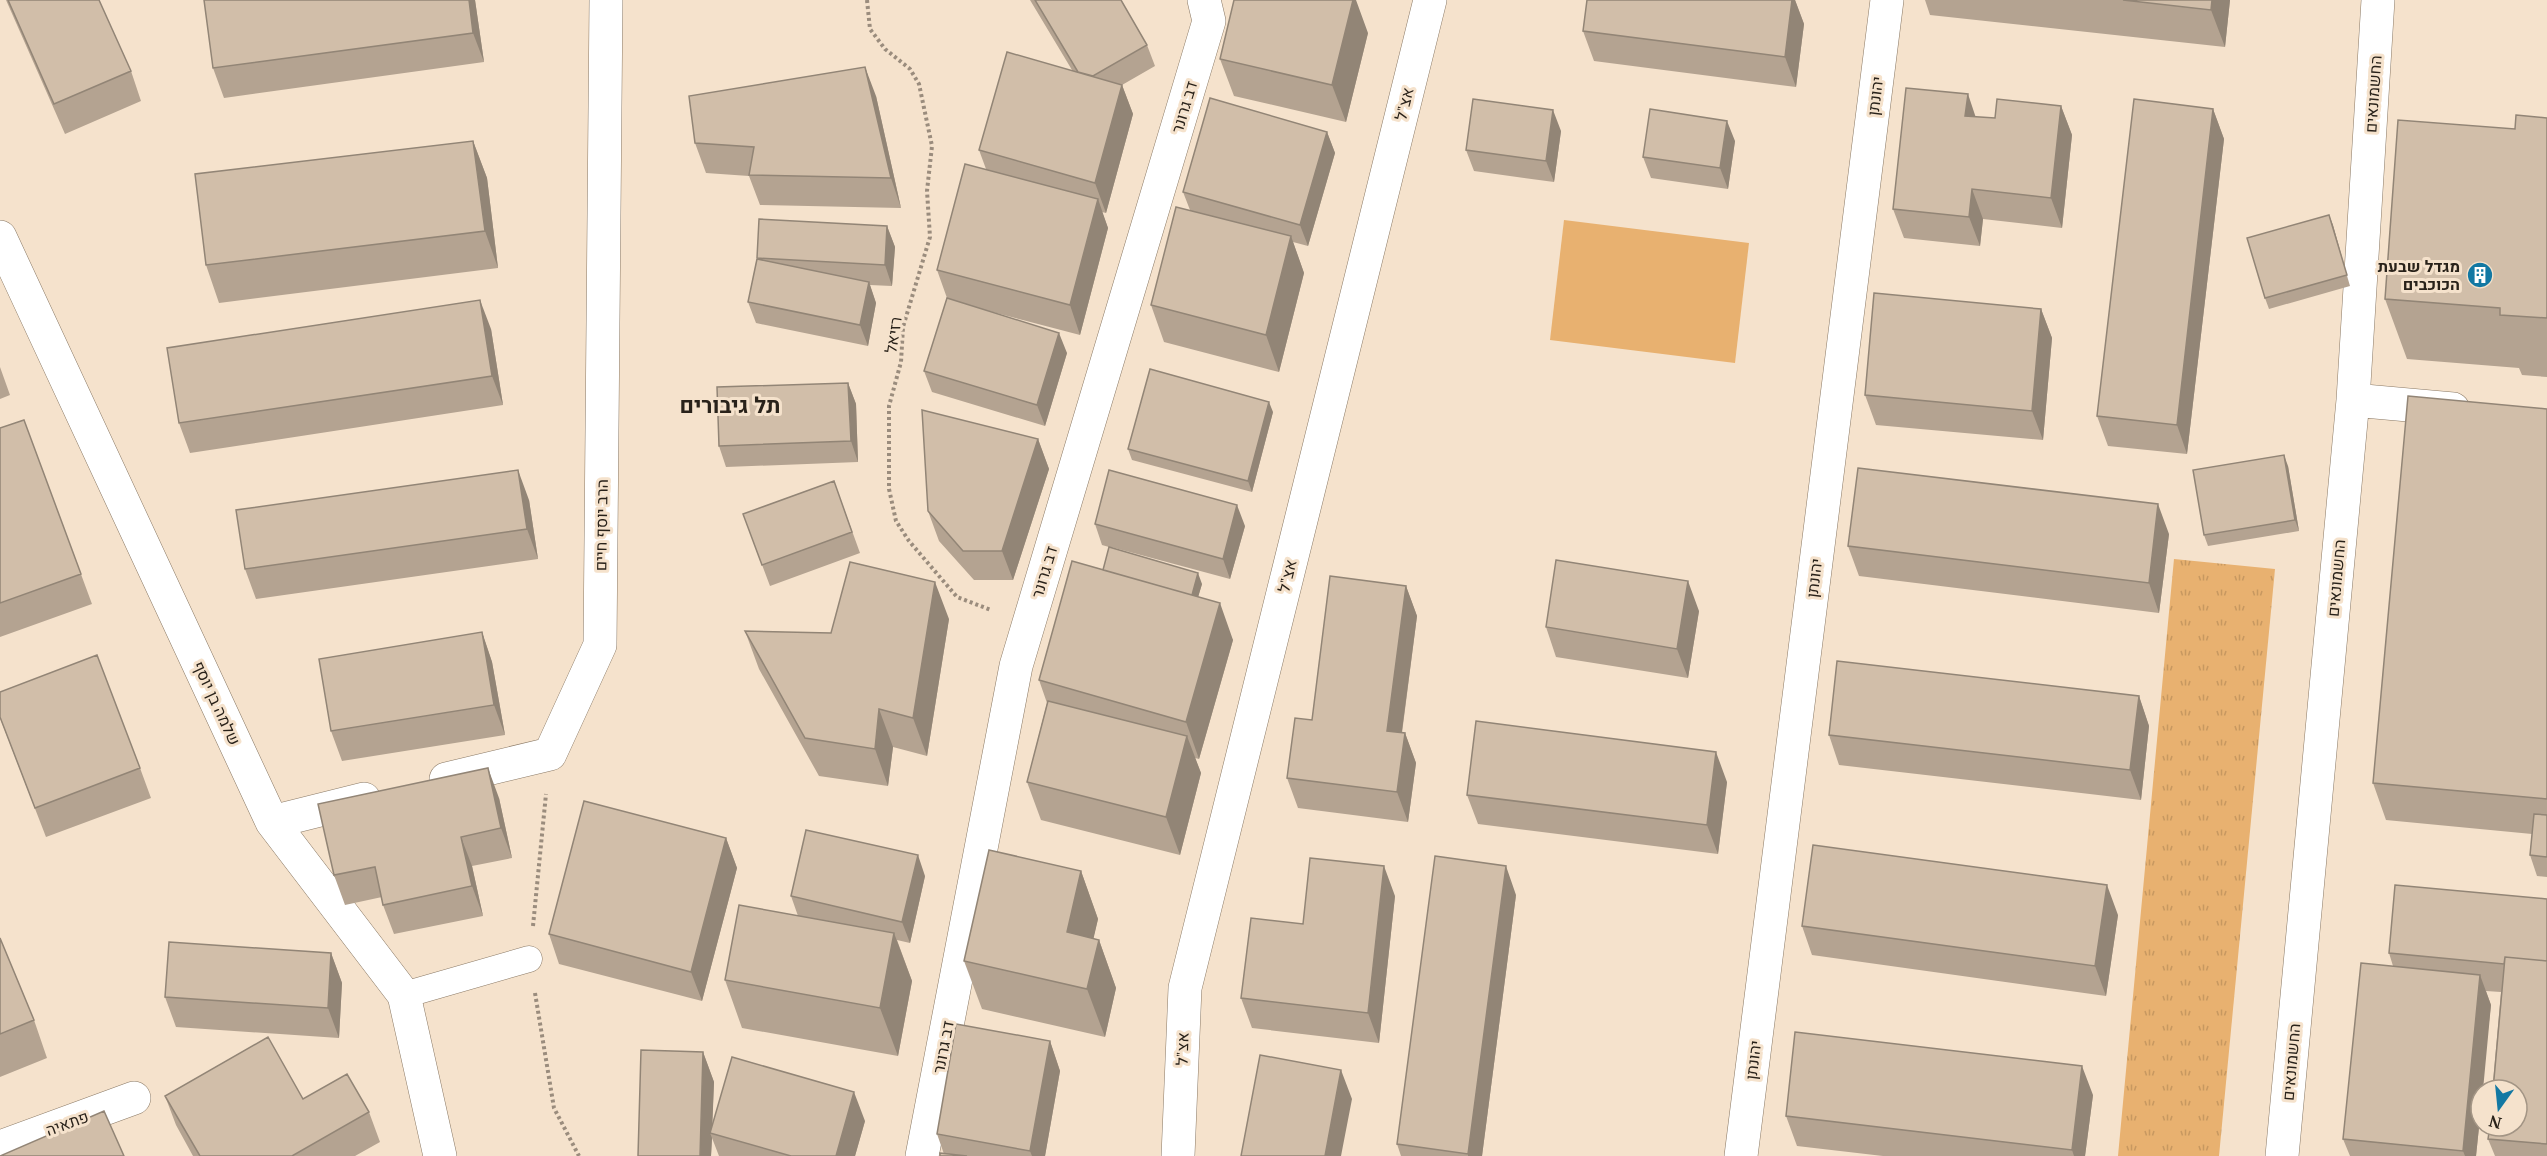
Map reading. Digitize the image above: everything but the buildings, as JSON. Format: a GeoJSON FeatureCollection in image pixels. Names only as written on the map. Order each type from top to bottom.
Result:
{"type":"FeatureCollection","features":[{"type":"Feature","properties":{"kind":"street","name":"הרב יוסף חיים"},"geometry":{"type":"LineString","coordinates":[[423,785],[550,754],[600,645],[606,0]]}},
{"type":"Feature","properties":{"kind":"street","name":"דב גרונר"},"geometry":{"type":"LineString","coordinates":[[922,1156],[1016,666],[1209,21],[1204,0]]}},
{"type":"Feature","properties":{"kind":"street","name":"אצ\"ל"},"geometry":{"type":"LineString","coordinates":[[1178,1156],[1185,988],[1430,0]]}},
{"type":"Feature","properties":{"kind":"street","name":"יהונתן"},"geometry":{"type":"LineString","coordinates":[[1741,1156],[1887,0]]}},
{"type":"Feature","properties":{"kind":"street","name":"החשמונאים"},"geometry":{"type":"LineString","coordinates":[[2282,1156],[2353,400],[2378,0]]}},
{"type":"Feature","properties":{"kind":"street","name":"שלמה בן יוסף"},"geometry":{"type":"LineString","coordinates":[[0,237],[272,822],[404,995],[440,1156]]}},
{"type":"Feature","properties":{"kind":"street"},"geometry":{"type":"LineString","coordinates":[[2353,400],[2479,411]]}},
{"type":"Feature","properties":{"kind":"street"},"geometry":{"type":"LineString","coordinates":[[272,822],[388,794]]}},
{"type":"Feature","properties":{"kind":"street","name":"פתאיה"},"geometry":{"type":"LineString","coordinates":[[0,1147],[134,1098]]}},
{"type":"Feature","properties":{"kind":"lane"},"geometry":{"type":"LineString","coordinates":[[404,995],[529,959]]}},
{"type":"Feature","properties":{"kind":"path","name":"רזיאל"},"geometry":{"type":"LineString","coordinates":[[867,0],[870,29],[885,49],[910,69],[919,84],[932,146],[927,191],[930,237],[903,327],[901,362],[889,406],[889,489],[896,521],[909,541],[957,597],[1028,625]]}},
{"type":"Feature","properties":{"kind":"green space"},"geometry":{"type":"Polygon","coordinates":[[[1564,220],[1749,243],[1735,363],[1550,340],[1564,220]]]}},
{"type":"Feature","properties":{"kind":"green space"},"geometry":{"type":"Polygon","coordinates":[[[2174,559],[2275,569],[2219,1156],[2118,1156],[2174,559]]]}},
{"type":"Feature","properties":{"kind":"place","name":"מגדל שבעת הכוכבים"},"geometry":{"type":"Point","coordinates":[2480,275]}},
{"type":"Feature","properties":{"kind":"district","name":"תל גיבורים"},"geometry":{"type":"Point","coordinates":[730,405]}}]}
